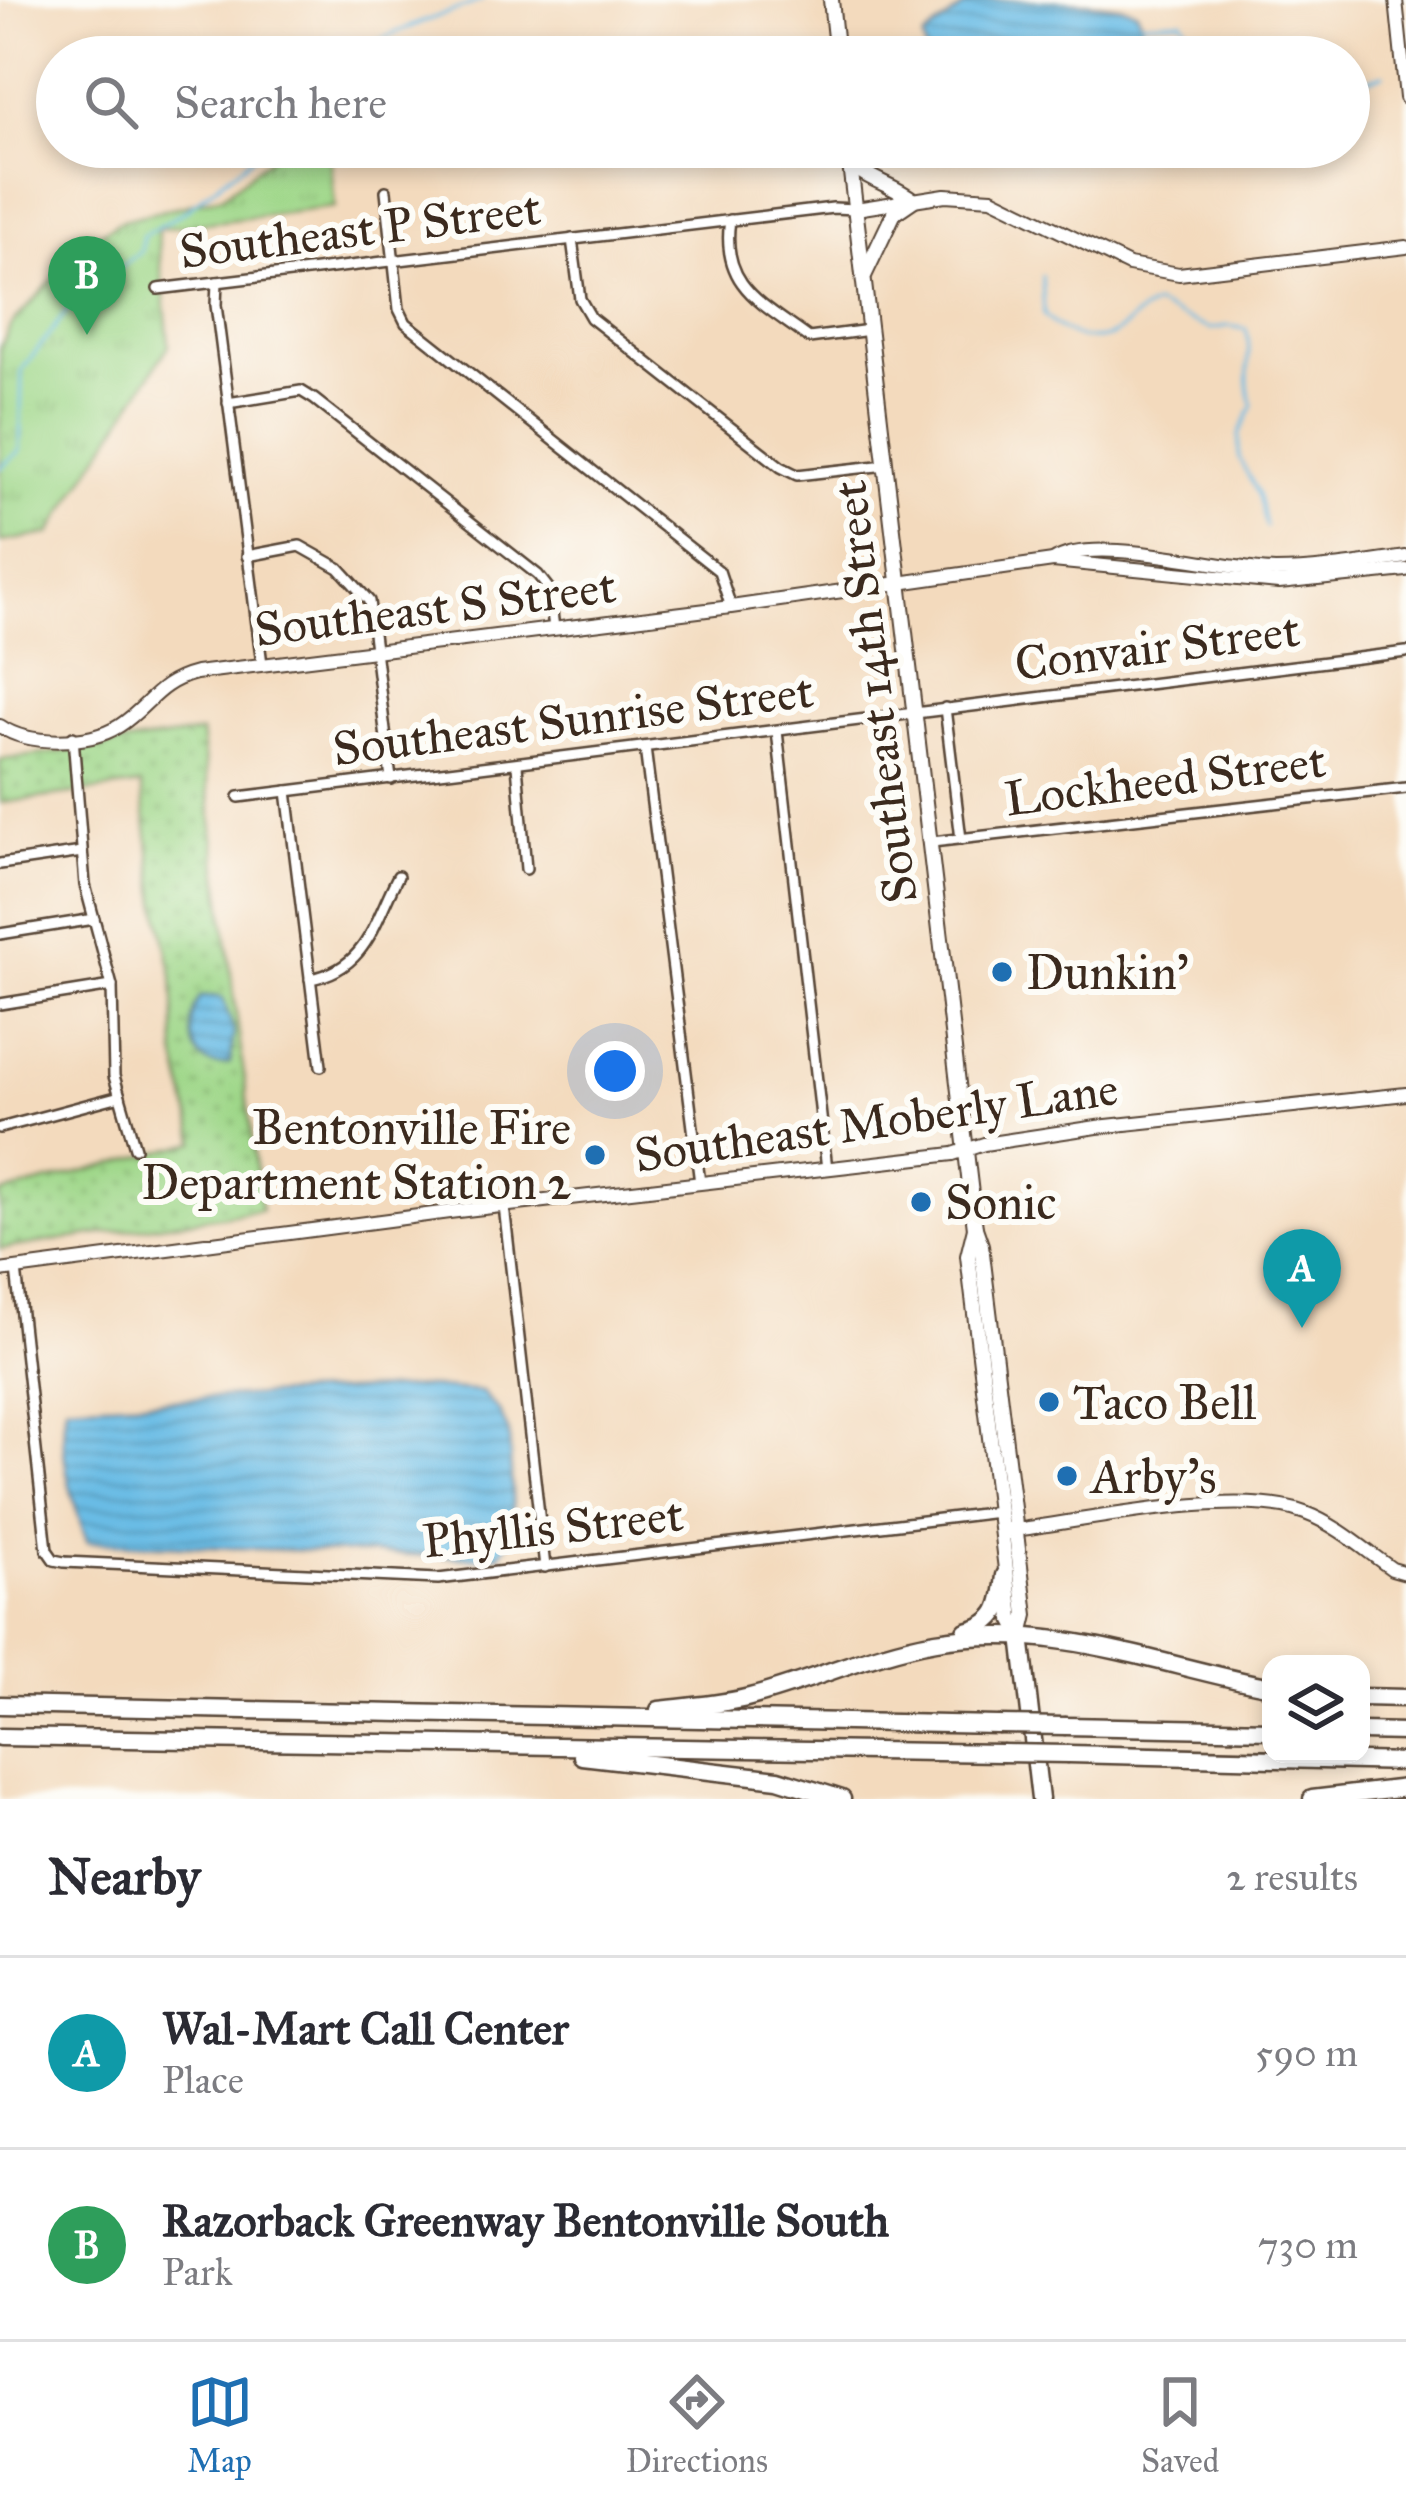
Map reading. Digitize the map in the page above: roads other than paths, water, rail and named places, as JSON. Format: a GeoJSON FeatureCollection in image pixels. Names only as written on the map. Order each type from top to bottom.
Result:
{"type":"FeatureCollection","features":[{"type":"Feature","properties":{"kind":"highway"},"geometry":{"type":"LineString","coordinates":[[598,1716],[745,1699],[982,1627],[1001,1604],[1005,1575]]}},
{"type":"Feature","properties":{"kind":"highway"},"geometry":{"type":"LineString","coordinates":[[939,1640],[1022,1636],[1106,1646],[1262,1685]]}},
{"type":"Feature","properties":{"kind":"highway","name":"Southeast 14th Street"},"geometry":{"type":"LineString","coordinates":[[1022,1636],[1040,1799]]}},
{"type":"Feature","properties":{"kind":"highway"},"geometry":{"type":"LineString","coordinates":[[1370,1697],[1406,1698]]}},
{"type":"Feature","properties":{"kind":"highway"},"geometry":{"type":"LineString","coordinates":[[0,1705],[1262,1730]]}},
{"type":"Feature","properties":{"kind":"highway"},"geometry":{"type":"LineString","coordinates":[[1370,1731],[1406,1732]]}},
{"type":"Feature","properties":{"kind":"highway"},"geometry":{"type":"LineString","coordinates":[[0,1737],[1406,1762]]}},
{"type":"Feature","properties":{"kind":"highway"},"geometry":{"type":"LineString","coordinates":[[491,1745],[778,1779],[842,1799]]}},
{"type":"Feature","properties":{"kind":"highway"},"geometry":{"type":"LineString","coordinates":[[1312,1799],[1406,1788]]}},
{"type":"Feature","properties":{"kind":"main road"},"geometry":{"type":"LineString","coordinates":[[831,0],[835,36]]}},
{"type":"Feature","properties":{"kind":"main road","name":"Southeast 14th Street"},"geometry":{"type":"LineString","coordinates":[[851,168],[975,1228],[981,1245],[1008,1531],[1026,1615],[1022,1636]]}},
{"type":"Feature","properties":{"kind":"main road"},"geometry":{"type":"LineString","coordinates":[[859,168],[867,178],[896,187],[913,200],[894,213],[864,276]]}},
{"type":"Feature","properties":{"kind":"main road","name":"Southeast 14th Street"},"geometry":{"type":"LineString","coordinates":[[975,1228],[968,1256],[998,1512],[1008,1531],[1005,1575],[1012,1619],[1022,1636]]}},
{"type":"Feature","properties":{"kind":"street"},"geometry":{"type":"LineString","coordinates":[[1396,0],[1406,98]]}},
{"type":"Feature","properties":{"kind":"street"},"geometry":{"type":"LineString","coordinates":[[386,191],[400,308],[406,322],[719,571],[731,608]]}},
{"type":"Feature","properties":{"kind":"street"},"geometry":{"type":"LineString","coordinates":[[856,208],[961,194],[992,198],[1129,265],[1179,274],[1406,247]]}},
{"type":"Feature","properties":{"kind":"street","name":"Southeast P Street"},"geometry":{"type":"LineString","coordinates":[[158,289],[856,208]]}},
{"type":"Feature","properties":{"kind":"street"},"geometry":{"type":"LineString","coordinates":[[730,220],[726,247],[734,274],[767,307],[808,338],[870,329]]}},
{"type":"Feature","properties":{"kind":"street"},"geometry":{"type":"LineString","coordinates":[[572,239],[580,299],[591,318],[781,467],[797,475],[886,465]]}},
{"type":"Feature","properties":{"kind":"street"},"geometry":{"type":"LineString","coordinates":[[217,282],[262,664]]}},
{"type":"Feature","properties":{"kind":"street"},"geometry":{"type":"LineString","coordinates":[[228,403],[301,392],[314,399],[538,575],[549,590],[554,628]]}},
{"type":"Feature","properties":{"kind":"street"},"geometry":{"type":"LineString","coordinates":[[248,556],[300,546],[339,568],[369,601],[391,778]]}},
{"type":"Feature","properties":{"kind":"street"},"geometry":{"type":"LineString","coordinates":[[1053,561],[1074,552],[1108,550],[1279,571],[1406,557]]}},
{"type":"Feature","properties":{"kind":"street"},"geometry":{"type":"LineString","coordinates":[[1053,561],[1279,583],[1406,570]]}},
{"type":"Feature","properties":{"kind":"street","name":"Southeast S Street"},"geometry":{"type":"LineString","coordinates":[[0,726],[40,742],[94,736],[118,726],[171,679],[731,608],[1053,561]]}},
{"type":"Feature","properties":{"kind":"street","name":"Convair Street"},"geometry":{"type":"LineString","coordinates":[[916,712],[1406,652]]}},
{"type":"Feature","properties":{"kind":"street"},"geometry":{"type":"LineString","coordinates":[[946,708],[961,839]]}},
{"type":"Feature","properties":{"kind":"street","name":"Southeast Sunrise Street"},"geometry":{"type":"LineString","coordinates":[[239,797],[916,712]]}},
{"type":"Feature","properties":{"kind":"street"},"geometry":{"type":"LineString","coordinates":[[777,730],[827,1169]]}},
{"type":"Feature","properties":{"kind":"street"},"geometry":{"type":"LineString","coordinates":[[73,737],[82,852],[112,986],[114,1076],[135,1148]]}},
{"type":"Feature","properties":{"kind":"street"},"geometry":{"type":"LineString","coordinates":[[645,748],[700,1183]]}},
{"type":"Feature","properties":{"kind":"street"},"geometry":{"type":"LineString","coordinates":[[517,765],[526,869]]}},
{"type":"Feature","properties":{"kind":"street","name":"Lockheed Street"},"geometry":{"type":"LineString","coordinates":[[932,842],[1406,788]]}},
{"type":"Feature","properties":{"kind":"street"},"geometry":{"type":"LineString","coordinates":[[287,791],[321,1066]]}},
{"type":"Feature","properties":{"kind":"street"},"geometry":{"type":"LineString","coordinates":[[0,864],[82,852]]}},
{"type":"Feature","properties":{"kind":"street"},"geometry":{"type":"LineString","coordinates":[[310,979],[331,975],[355,960],[398,876]]}},
{"type":"Feature","properties":{"kind":"street"},"geometry":{"type":"LineString","coordinates":[[0,934],[94,919]]}},
{"type":"Feature","properties":{"kind":"street"},"geometry":{"type":"LineString","coordinates":[[0,1004],[112,986]]}},
{"type":"Feature","properties":{"kind":"street","name":"Southeast Moberly Lane"},"geometry":{"type":"LineString","coordinates":[[0,1270],[827,1169],[1135,1123],[1406,1094]]}},
{"type":"Feature","properties":{"kind":"street"},"geometry":{"type":"LineString","coordinates":[[0,1129],[120,1096]]}},
{"type":"Feature","properties":{"kind":"street"},"geometry":{"type":"LineString","coordinates":[[504,1206],[544,1567]]}},
{"type":"Feature","properties":{"kind":"street","name":"Phyllis Street"},"geometry":{"type":"LineString","coordinates":[[16,1269],[47,1550],[54,1560],[438,1579],[998,1512]]}},
{"type":"Feature","properties":{"kind":"street"},"geometry":{"type":"LineString","coordinates":[[1008,1531],[1268,1502],[1308,1514],[1392,1569],[1406,1573]]}},
{"type":"Feature","properties":{"kind":"water"},"geometry":{"type":"Polygon","coordinates":[[[988,0],[1127,8],[1139,15],[1142,36],[926,36],[966,5],[988,0]]]}},
{"type":"Feature","properties":{"kind":"water"},"geometry":{"type":"Polygon","coordinates":[[[200,997],[223,998],[234,1032],[230,1063],[206,1061],[193,1044],[195,1008],[200,997]]]}},
{"type":"Feature","properties":{"kind":"water"},"geometry":{"type":"Polygon","coordinates":[[[428,1387],[482,1392],[499,1411],[509,1433],[514,1534],[500,1555],[87,1542],[65,1457],[66,1405],[428,1387]]]}},
{"type":"Feature","properties":{"kind":"waterway"},"geometry":{"type":"LineString","coordinates":[[389,36],[482,0]]}},
{"type":"Feature","properties":{"kind":"waterway"},"geometry":{"type":"LineString","coordinates":[[1140,22],[1182,20],[1192,36]]}},
{"type":"Feature","properties":{"kind":"waterway"},"geometry":{"type":"LineString","coordinates":[[1370,78],[1384,74]]}},
{"type":"Feature","properties":{"kind":"waterway"},"geometry":{"type":"LineString","coordinates":[[0,468],[20,451],[22,370],[70,307],[141,251],[143,236],[185,211],[239,168]]}},
{"type":"Feature","properties":{"kind":"waterway"},"geometry":{"type":"LineString","coordinates":[[1042,276],[1044,315],[1082,338],[1113,334],[1155,305],[1210,329],[1246,329],[1253,405],[1239,434],[1239,458],[1258,494],[1266,527]]}},
{"type":"Feature","properties":{"kind":"place","name":"Razorback Greenway Bentonville South"},"geometry":{"type":"Point","coordinates":[87,335]}},
{"type":"Feature","properties":{"kind":"place","name":"Dunkin'"},"geometry":{"type":"Point","coordinates":[1002,972]}},
{"type":"Feature","properties":{"kind":"place","name":"Bentonville Fire Department Station 2"},"geometry":{"type":"Point","coordinates":[595,1155]}},
{"type":"Feature","properties":{"kind":"place","name":"Sonic"},"geometry":{"type":"Point","coordinates":[921,1202]}},
{"type":"Feature","properties":{"kind":"place","name":"Wal-Mart Call Center"},"geometry":{"type":"Point","coordinates":[1302,1328]}},
{"type":"Feature","properties":{"kind":"place","name":"Taco Bell"},"geometry":{"type":"Point","coordinates":[1049,1402]}},
{"type":"Feature","properties":{"kind":"place","name":"Arby's"},"geometry":{"type":"Point","coordinates":[1067,1476]}}]}
